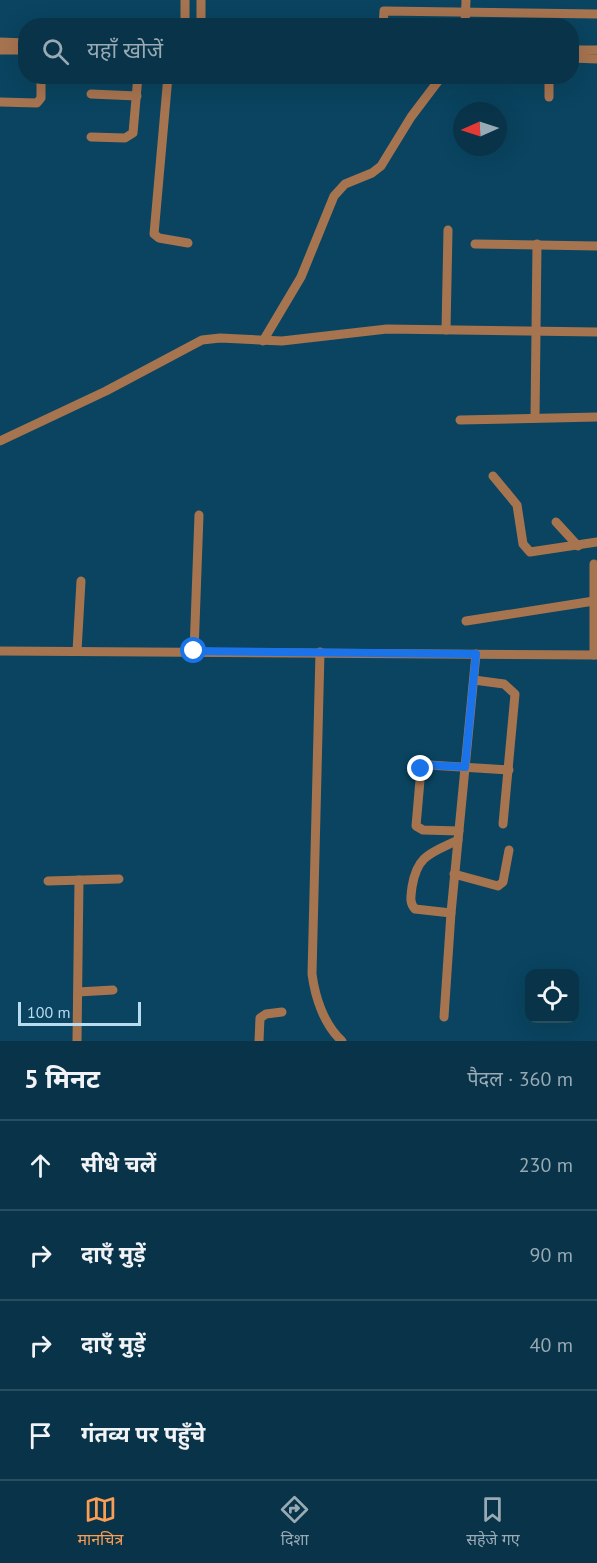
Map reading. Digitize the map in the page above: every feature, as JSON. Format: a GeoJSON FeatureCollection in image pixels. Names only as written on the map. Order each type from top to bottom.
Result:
{"type":"FeatureCollection","features":[{"type":"Feature","properties":{"kind":"street"},"geometry":{"type":"LineString","coordinates":[[185,0],[185,18]]}},
{"type":"Feature","properties":{"kind":"street"},"geometry":{"type":"LineString","coordinates":[[201,0],[201,18]]}},
{"type":"Feature","properties":{"kind":"street"},"geometry":{"type":"LineString","coordinates":[[465,18],[466,0]]}},
{"type":"Feature","properties":{"kind":"street"},"geometry":{"type":"LineString","coordinates":[[384,18],[384,11],[597,14]]}},
{"type":"Feature","properties":{"kind":"street"},"geometry":{"type":"LineString","coordinates":[[0,42],[18,43]]}},
{"type":"Feature","properties":{"kind":"street"},"geometry":{"type":"LineString","coordinates":[[0,50],[18,50]]}},
{"type":"Feature","properties":{"kind":"street"},"geometry":{"type":"LineString","coordinates":[[579,50],[597,50]]}},
{"type":"Feature","properties":{"kind":"street"},"geometry":{"type":"LineString","coordinates":[[579,58],[597,58]]}},
{"type":"Feature","properties":{"kind":"street"},"geometry":{"type":"LineString","coordinates":[[0,102],[37,104],[41,98],[41,84]]}},
{"type":"Feature","properties":{"kind":"street"},"geometry":{"type":"LineString","coordinates":[[91,136],[130,136],[135,129],[137,84]]}},
{"type":"Feature","properties":{"kind":"street"},"geometry":{"type":"LineString","coordinates":[[167,84],[154,234],[159,238],[188,243]]}},
{"type":"Feature","properties":{"kind":"street"},"geometry":{"type":"LineString","coordinates":[[263,341],[302,277],[334,196],[345,184],[372,173],[381,166],[411,117],[436,84]]}},
{"type":"Feature","properties":{"kind":"street"},"geometry":{"type":"LineString","coordinates":[[549,84],[549,97]]}},
{"type":"Feature","properties":{"kind":"street"},"geometry":{"type":"LineString","coordinates":[[91,94],[136,96]]}},
{"type":"Feature","properties":{"kind":"street"},"geometry":{"type":"LineString","coordinates":[[446,330],[448,230]]}},
{"type":"Feature","properties":{"kind":"street"},"geometry":{"type":"LineString","coordinates":[[475,244],[597,246]]}},
{"type":"Feature","properties":{"kind":"street"},"geometry":{"type":"LineString","coordinates":[[535,418],[537,244]]}},
{"type":"Feature","properties":{"kind":"street"},"geometry":{"type":"LineString","coordinates":[[0,441],[106,392],[194,343],[220,338],[263,341],[297,340],[368,330],[597,332]]}},
{"type":"Feature","properties":{"kind":"street"},"geometry":{"type":"LineString","coordinates":[[460,420],[597,417]]}},
{"type":"Feature","properties":{"kind":"street"},"geometry":{"type":"LineString","coordinates":[[493,476],[517,505],[526,549],[536,553],[597,542]]}},
{"type":"Feature","properties":{"kind":"street"},"geometry":{"type":"LineString","coordinates":[[194,651],[199,515]]}},
{"type":"Feature","properties":{"kind":"street"},"geometry":{"type":"LineString","coordinates":[[556,522],[578,546]]}},
{"type":"Feature","properties":{"kind":"street"},"geometry":{"type":"LineString","coordinates":[[0,651],[595,655],[594,564]]}},
{"type":"Feature","properties":{"kind":"street"},"geometry":{"type":"LineString","coordinates":[[77,651],[81,581]]}},
{"type":"Feature","properties":{"kind":"street"},"geometry":{"type":"LineString","coordinates":[[466,621],[594,601]]}},
{"type":"Feature","properties":{"kind":"street"},"geometry":{"type":"LineString","coordinates":[[320,652],[312,974],[317,999],[332,1030],[342,1041]]}},
{"type":"Feature","properties":{"kind":"street"},"geometry":{"type":"LineString","coordinates":[[444,1017],[454,874],[476,654]]}},
{"type":"Feature","properties":{"kind":"street"},"geometry":{"type":"LineString","coordinates":[[474,680],[504,684],[515,694],[503,824]]}},
{"type":"Feature","properties":{"kind":"street"},"geometry":{"type":"LineString","coordinates":[[458,835],[423,830],[416,826],[423,766],[509,770]]}},
{"type":"Feature","properties":{"kind":"street"},"geometry":{"type":"LineString","coordinates":[[451,913],[415,909],[411,902],[415,871],[420,861],[458,835]]}},
{"type":"Feature","properties":{"kind":"street"},"geometry":{"type":"LineString","coordinates":[[454,874],[498,886],[502,882],[508,850]]}},
{"type":"Feature","properties":{"kind":"street"},"geometry":{"type":"LineString","coordinates":[[48,881],[119,879]]}},
{"type":"Feature","properties":{"kind":"street"},"geometry":{"type":"LineString","coordinates":[[77,1041],[79,880]]}},
{"type":"Feature","properties":{"kind":"street"},"geometry":{"type":"LineString","coordinates":[[78,992],[114,990]]}},
{"type":"Feature","properties":{"kind":"street"},"geometry":{"type":"LineString","coordinates":[[259,1041],[260,1018],[266,1014],[282,1012]]}},
{"type":"Feature","properties":{"kind":"route"},"geometry":{"type":"LineString","coordinates":[[194,651],[476,654],[465,767],[429,765],[421,769]]}}]}
